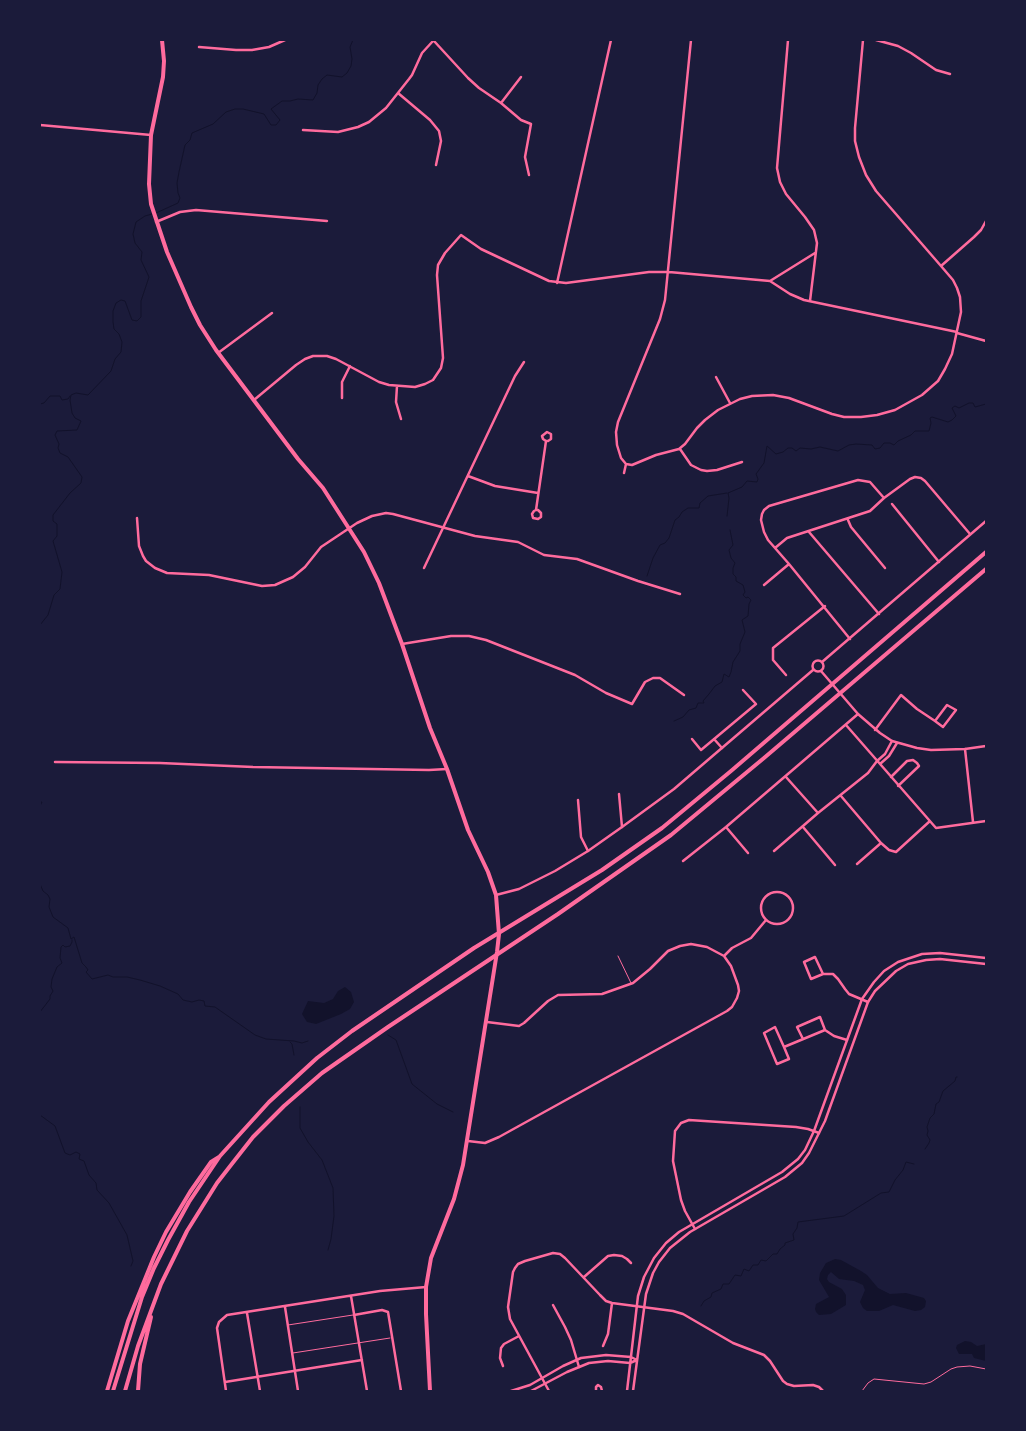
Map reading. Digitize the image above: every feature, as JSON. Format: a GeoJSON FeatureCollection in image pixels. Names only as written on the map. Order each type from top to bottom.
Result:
{"type":"FeatureCollection","features":[{"type":"Feature","properties":{"kind":"main road"},"geometry":{"type":"LineString","coordinates":[[162,40],[164,61],[151,135],[149,184],[151,204],[156,222],[200,325],[218,353],[298,459],[323,488],[364,552],[379,583],[468,830],[488,872],[496,895],[499,934],[468,1141],[461,1177],[432,1258],[426,1287],[430,1391]]}},
{"type":"Feature","properties":{"kind":"main road"},"geometry":{"type":"LineString","coordinates":[[113,1391],[132,1327],[154,1268],[168,1240],[189,1202],[220,1156],[269,1102],[317,1058],[352,1031],[474,948],[602,870],[662,828],[986,552]]}},
{"type":"Feature","properties":{"kind":"main road"},"geometry":{"type":"LineString","coordinates":[[126,1391],[138,1346],[161,1284],[187,1231],[217,1183],[253,1137],[284,1106],[315,1078],[610,879],[671,835],[779,746],[986,569]]}},
{"type":"Feature","properties":{"kind":"main road"},"geometry":{"type":"LineString","coordinates":[[107,1391],[128,1321],[166,1232],[211,1162],[220,1156]]}},
{"type":"Feature","properties":{"kind":"main road"},"geometry":{"type":"LineString","coordinates":[[138,1391],[140,1364],[156,1298]]}},
{"type":"Feature","properties":{"kind":"street"},"geometry":{"type":"LineString","coordinates":[[199,47],[252,50],[269,47],[284,40]]}},
{"type":"Feature","properties":{"kind":"street"},"geometry":{"type":"LineString","coordinates":[[303,130],[338,132],[358,127],[377,116],[412,75],[422,53],[434,40],[479,88],[521,120],[530,124],[525,157],[529,175]]}},
{"type":"Feature","properties":{"kind":"street"},"geometry":{"type":"LineString","coordinates":[[557,283],[611,40]]}},
{"type":"Feature","properties":{"kind":"street"},"geometry":{"type":"LineString","coordinates":[[691,40],[665,300],[660,319],[618,422],[616,432],[621,458],[626,464],[632,465],[656,455],[680,449],[705,420],[718,410],[730,403],[752,396],[773,395],[789,398],[820,411],[844,416],[861,417],[877,415],[908,404],[922,395],[938,381],[946,369],[952,354],[961,312],[957,288],[953,280],[876,190],[866,175],[859,158],[855,141],[855,128],[863,40]]}},
{"type":"Feature","properties":{"kind":"street"},"geometry":{"type":"LineString","coordinates":[[788,40],[777,168],[778,176],[786,194],[814,230],[817,243],[810,301]]}},
{"type":"Feature","properties":{"kind":"street"},"geometry":{"type":"LineString","coordinates":[[876,40],[898,46],[936,70],[950,74]]}},
{"type":"Feature","properties":{"kind":"street"},"geometry":{"type":"LineString","coordinates":[[501,103],[521,77]]}},
{"type":"Feature","properties":{"kind":"street"},"geometry":{"type":"LineString","coordinates":[[398,93],[439,130],[441,141],[436,166]]}},
{"type":"Feature","properties":{"kind":"street"},"geometry":{"type":"LineString","coordinates":[[40,126],[151,135]]}},
{"type":"Feature","properties":{"kind":"street"},"geometry":{"type":"LineString","coordinates":[[156,222],[180,212],[196,210],[327,221]]}},
{"type":"Feature","properties":{"kind":"street"},"geometry":{"type":"LineString","coordinates":[[941,266],[974,237],[986,221]]}},
{"type":"Feature","properties":{"kind":"street"},"geometry":{"type":"LineString","coordinates":[[254,400],[296,365],[314,356],[326,356],[336,359],[379,382],[397,386],[415,387],[433,380],[441,368],[443,358],[437,275],[438,265],[444,253],[461,235],[481,249],[557,283],[649,272],[770,281],[790,294],[810,301],[986,341]]}},
{"type":"Feature","properties":{"kind":"street"},"geometry":{"type":"LineString","coordinates":[[770,281],[815,253]]}},
{"type":"Feature","properties":{"kind":"street"},"geometry":{"type":"LineString","coordinates":[[218,353],[272,313]]}},
{"type":"Feature","properties":{"kind":"street"},"geometry":{"type":"LineString","coordinates":[[424,568],[515,376],[524,362]]}},
{"type":"Feature","properties":{"kind":"street"},"geometry":{"type":"LineString","coordinates":[[342,398],[342,382],[350,366]]}},
{"type":"Feature","properties":{"kind":"street"},"geometry":{"type":"LineString","coordinates":[[716,377],[730,403]]}},
{"type":"Feature","properties":{"kind":"street"},"geometry":{"type":"LineString","coordinates":[[397,386],[396,402],[401,419]]}},
{"type":"Feature","properties":{"kind":"street"},"geometry":{"type":"LineString","coordinates":[[536,510],[546,442]]}},
{"type":"Feature","properties":{"kind":"street"},"geometry":{"type":"LineString","coordinates":[[680,449],[691,465],[700,470],[717,470],[742,462]]}},
{"type":"Feature","properties":{"kind":"street"},"geometry":{"type":"LineString","coordinates":[[624,473],[626,464]]}},
{"type":"Feature","properties":{"kind":"street"},"geometry":{"type":"LineString","coordinates":[[468,476],[495,486],[538,493]]}},
{"type":"Feature","properties":{"kind":"street"},"geometry":{"type":"LineString","coordinates":[[776,548],[787,538],[874,509],[884,498],[915,477],[925,481],[970,534]]}},
{"type":"Feature","properties":{"kind":"street"},"geometry":{"type":"LineString","coordinates":[[850,638],[768,540],[761,520],[764,510],[769,506],[858,480],[870,482],[884,498]]}},
{"type":"Feature","properties":{"kind":"street"},"geometry":{"type":"LineString","coordinates":[[892,504],[939,562]]}},
{"type":"Feature","properties":{"kind":"street"},"geometry":{"type":"LineString","coordinates":[[137,518],[138,538],[146,561],[155,568],[167,573],[208,575],[262,586],[275,585],[293,577],[321,547],[349,528],[372,516],[393,514],[475,536],[518,542],[544,555],[577,559],[680,594]]}},
{"type":"Feature","properties":{"kind":"street"},"geometry":{"type":"LineString","coordinates":[[848,519],[851,527],[885,568]]}},
{"type":"Feature","properties":{"kind":"street"},"geometry":{"type":"LineString","coordinates":[[814,670],[812,666],[815,662],[822,662],[986,521]]}},
{"type":"Feature","properties":{"kind":"street"},"geometry":{"type":"LineString","coordinates":[[809,532],[879,614]]}},
{"type":"Feature","properties":{"kind":"street"},"geometry":{"type":"LineString","coordinates":[[764,585],[790,564]]}},
{"type":"Feature","properties":{"kind":"street"},"geometry":{"type":"LineString","coordinates":[[786,675],[773,660],[774,648],[825,606]]}},
{"type":"Feature","properties":{"kind":"street"},"geometry":{"type":"LineString","coordinates":[[402,644],[451,636],[469,636],[486,640],[575,675],[606,693],[632,704],[646,682],[653,678],[660,678],[684,695]]}},
{"type":"Feature","properties":{"kind":"street"},"geometry":{"type":"LineString","coordinates":[[821,671],[823,669],[822,662]]}},
{"type":"Feature","properties":{"kind":"street"},"geometry":{"type":"LineString","coordinates":[[814,670],[816,672],[821,671]]}},
{"type":"Feature","properties":{"kind":"street"},"geometry":{"type":"LineString","coordinates":[[496,895],[519,889],[538,880],[588,851],[622,827],[674,788],[814,670]]}},
{"type":"Feature","properties":{"kind":"street"},"geometry":{"type":"LineString","coordinates":[[821,671],[858,714],[875,730],[892,741],[931,750],[986,746]]}},
{"type":"Feature","properties":{"kind":"street"},"geometry":{"type":"LineString","coordinates":[[692,739],[701,750],[756,704],[743,690]]}},
{"type":"Feature","properties":{"kind":"street"},"geometry":{"type":"LineString","coordinates":[[875,730],[901,695],[935,721],[943,727],[956,710],[947,705],[935,721]]}},
{"type":"Feature","properties":{"kind":"street"},"geometry":{"type":"LineString","coordinates":[[683,861],[786,777],[858,714]]}},
{"type":"Feature","properties":{"kind":"street"},"geometry":{"type":"LineString","coordinates":[[846,725],[936,828],[986,821]]}},
{"type":"Feature","properties":{"kind":"street"},"geometry":{"type":"LineString","coordinates":[[714,739],[722,748]]}},
{"type":"Feature","properties":{"kind":"street"},"geometry":{"type":"LineString","coordinates":[[874,767],[877,761],[885,754],[892,741]]}},
{"type":"Feature","properties":{"kind":"street"},"geometry":{"type":"LineString","coordinates":[[774,852],[818,813],[880,764],[889,756],[897,743]]}},
{"type":"Feature","properties":{"kind":"street"},"geometry":{"type":"LineString","coordinates":[[965,749],[973,823]]}},
{"type":"Feature","properties":{"kind":"street"},"geometry":{"type":"LineString","coordinates":[[890,777],[907,761],[913,760],[917,763],[919,766],[898,786]]}},
{"type":"Feature","properties":{"kind":"street"},"geometry":{"type":"LineString","coordinates":[[55,762],[447,769]]}},
{"type":"Feature","properties":{"kind":"street"},"geometry":{"type":"LineString","coordinates":[[786,777],[818,813]]}},
{"type":"Feature","properties":{"kind":"street"},"geometry":{"type":"LineString","coordinates":[[618,794],[622,827]]}},
{"type":"Feature","properties":{"kind":"street"},"geometry":{"type":"LineString","coordinates":[[841,796],[881,843],[889,850],[896,852],[930,821]]}},
{"type":"Feature","properties":{"kind":"street"},"geometry":{"type":"LineString","coordinates":[[578,800],[581,837],[588,851]]}},
{"type":"Feature","properties":{"kind":"street"},"geometry":{"type":"LineString","coordinates":[[726,827],[748,853]]}},
{"type":"Feature","properties":{"kind":"street"},"geometry":{"type":"LineString","coordinates":[[803,827],[835,865]]}},
{"type":"Feature","properties":{"kind":"street"},"geometry":{"type":"LineString","coordinates":[[856,864],[881,843]]}},
{"type":"Feature","properties":{"kind":"street"},"geometry":{"type":"LineString","coordinates":[[774,891],[780,891],[789,896],[794,908],[792,916],[781,924],[775,924],[766,920],[762,914],[761,907],[764,898],[774,891]]}},
{"type":"Feature","properties":{"kind":"street"},"geometry":{"type":"LineString","coordinates":[[724,956],[732,948],[751,938],[766,920]]}},
{"type":"Feature","properties":{"kind":"street"},"geometry":{"type":"LineString","coordinates":[[468,1141],[485,1143],[499,1137],[727,1011],[732,1007],[739,992],[736,978],[724,956],[702,945],[691,944],[668,951],[639,980],[632,984],[602,994],[558,995],[548,1001],[519,1026],[487,1022]]}},
{"type":"Feature","properties":{"kind":"street"},"geometry":{"type":"LineString","coordinates":[[627,1391],[637,1306],[644,1277],[654,1258],[673,1237],[692,1223],[782,1172],[798,1159],[805,1150],[814,1131],[862,999],[874,982],[884,971],[898,962],[925,954],[940,952],[986,958]]}},
{"type":"Feature","properties":{"kind":"street"},"geometry":{"type":"LineString","coordinates":[[823,974],[815,957],[804,962],[811,979],[823,974],[836,976],[844,989],[850,994],[868,1002]]}},
{"type":"Feature","properties":{"kind":"street"},"geometry":{"type":"LineString","coordinates":[[633,1391],[644,1307],[650,1279],[659,1262],[677,1241],[785,1177],[802,1163],[810,1153],[868,1002],[875,991],[889,976],[908,964],[940,959],[986,964]]}},
{"type":"Feature","properties":{"kind":"street"},"geometry":{"type":"LineString","coordinates":[[802,1040],[797,1027],[820,1017],[825,1030],[834,1036],[848,1040]]}},
{"type":"Feature","properties":{"kind":"street"},"geometry":{"type":"LineString","coordinates":[[775,1028],[784,1047],[789,1059],[777,1064],[764,1033],[775,1028]]}},
{"type":"Feature","properties":{"kind":"street"},"geometry":{"type":"LineString","coordinates":[[784,1047],[825,1030]]}},
{"type":"Feature","properties":{"kind":"street"},"geometry":{"type":"LineString","coordinates":[[695,1229],[681,1200],[674,1160],[675,1131],[681,1123],[689,1120],[796,1127],[819,1133]]}},
{"type":"Feature","properties":{"kind":"street"},"geometry":{"type":"LineString","coordinates":[[549,1391],[510,1319],[508,1307],[513,1272],[518,1264],[542,1255],[557,1254],[565,1258],[600,1295],[612,1303],[673,1311],[689,1317],[733,1343],[764,1356],[787,1384],[794,1386],[813,1385],[824,1391]]}},
{"type":"Feature","properties":{"kind":"street"},"geometry":{"type":"LineString","coordinates":[[584,1277],[608,1256],[622,1256],[628,1258],[631,1263]]}},
{"type":"Feature","properties":{"kind":"street"},"geometry":{"type":"LineString","coordinates":[[226,1391],[217,1327],[221,1319],[227,1316],[380,1291],[426,1287]]}},
{"type":"Feature","properties":{"kind":"street"},"geometry":{"type":"LineString","coordinates":[[351,1296],[367,1391]]}},
{"type":"Feature","properties":{"kind":"street"},"geometry":{"type":"LineString","coordinates":[[603,1346],[608,1334],[612,1303]]}},
{"type":"Feature","properties":{"kind":"street"},"geometry":{"type":"LineString","coordinates":[[553,1305],[566,1327],[578,1367]]}},
{"type":"Feature","properties":{"kind":"street"},"geometry":{"type":"LineString","coordinates":[[284,1307],[298,1391]]}},
{"type":"Feature","properties":{"kind":"street"},"geometry":{"type":"LineString","coordinates":[[354,1315],[382,1310],[386,1310],[389,1314],[401,1391]]}},
{"type":"Feature","properties":{"kind":"street"},"geometry":{"type":"LineString","coordinates":[[247,1313],[260,1391]]}},
{"type":"Feature","properties":{"kind":"street"},"geometry":{"type":"LineString","coordinates":[[503,1366],[500,1358],[501,1348],[504,1344],[519,1336]]}},
{"type":"Feature","properties":{"kind":"street"},"geometry":{"type":"LineString","coordinates":[[512,1391],[530,1385],[576,1360],[588,1356],[606,1354],[631,1356],[637,1360]]}},
{"type":"Feature","properties":{"kind":"street"},"geometry":{"type":"LineString","coordinates":[[225,1382],[362,1360]]}},
{"type":"Feature","properties":{"kind":"street"},"geometry":{"type":"LineString","coordinates":[[531,1391],[578,1367],[590,1363],[608,1361],[630,1363],[637,1360]]}},
{"type":"Feature","properties":{"kind":"street"},"geometry":{"type":"LineString","coordinates":[[596,1391],[598,1385],[602,1391]]}},
{"type":"Feature","properties":{"kind":"lane"},"geometry":{"type":"LineString","coordinates":[[618,956],[632,984]]}},
{"type":"Feature","properties":{"kind":"lane"},"geometry":{"type":"LineString","coordinates":[[288,1325],[354,1315]]}},
{"type":"Feature","properties":{"kind":"lane"},"geometry":{"type":"LineString","coordinates":[[292,1354],[393,1338]]}},
{"type":"Feature","properties":{"kind":"lane"},"geometry":{"type":"LineString","coordinates":[[862,1391],[874,1379],[924,1384],[957,1367],[970,1366],[986,1369]]}},
{"type":"Feature","properties":{"kind":"shaded area"},"geometry":{"type":"Polygon","coordinates":[[[345,987],[351,992],[354,1002],[350,1009],[316,1024],[307,1022],[302,1014],[308,1001],[324,1003],[333,999],[338,991],[345,987]]]}},
{"type":"Feature","properties":{"kind":"shaded area"},"geometry":{"type":"Polygon","coordinates":[[[835,1259],[841,1260],[861,1271],[878,1288],[890,1294],[906,1293],[924,1298],[926,1301],[925,1307],[915,1311],[893,1305],[879,1311],[867,1311],[860,1302],[865,1290],[863,1285],[854,1281],[839,1279],[831,1272],[827,1279],[842,1289],[846,1295],[846,1305],[831,1314],[819,1315],[815,1309],[816,1304],[829,1297],[819,1280],[820,1273],[826,1263],[835,1259]]]}},
{"type":"Feature","properties":{"kind":"shaded area"},"geometry":{"type":"Polygon","coordinates":[[[965,1341],[977,1346],[986,1344],[986,1361],[974,1358],[972,1354],[959,1354],[956,1348],[957,1345],[965,1341]]]}},
{"type":"Feature","properties":{"kind":"waterway"},"geometry":{"type":"LineString","coordinates":[[156,213],[178,203],[180,198],[177,183],[179,172],[185,145],[190,140],[192,133],[213,124],[226,112],[235,109],[264,114],[271,125],[276,125],[280,120],[271,109],[282,101],[313,100],[317,93],[318,85],[327,75],[342,77],[347,73],[351,66],[350,47],[353,40]]}},
{"type":"Feature","properties":{"kind":"waterway"},"geometry":{"type":"LineString","coordinates":[[40,625],[48,615],[54,595],[60,589],[62,572],[53,541],[57,536],[57,524],[53,521],[53,515],[70,493],[81,483],[82,477],[68,457],[60,453],[55,435],[57,431],[77,430],[81,421],[75,418],[72,413],[71,395],[76,393],[88,395],[111,371],[115,359],[121,352],[122,342],[119,334],[114,329],[113,322],[113,311],[116,303],[121,300],[125,301],[132,320],[137,321],[141,317],[141,301],[149,277],[141,260],[142,252],[135,243],[133,234],[136,222],[152,214]]}},
{"type":"Feature","properties":{"kind":"waterway"},"geometry":{"type":"LineString","coordinates":[[40,404],[44,403],[50,396],[60,396],[62,400],[68,399],[70,396]]}},
{"type":"Feature","properties":{"kind":"waterway"},"geometry":{"type":"LineString","coordinates":[[727,516],[728,493],[742,487],[747,481],[757,482],[756,474],[764,463],[767,446],[776,454],[788,448],[796,451],[800,448],[811,449],[820,447],[838,451],[849,445],[856,444],[872,445],[875,449],[880,448],[884,443],[894,445],[915,431],[929,431],[930,418],[932,417],[948,422],[952,420],[956,416],[952,408],[955,406],[959,408],[973,403],[975,407],[986,404]]}},
{"type":"Feature","properties":{"kind":"waterway"},"geometry":{"type":"LineString","coordinates":[[647,576],[660,545],[669,538],[675,520],[682,512],[688,508],[699,508],[700,503],[708,496],[727,493]]}},
{"type":"Feature","properties":{"kind":"waterway"},"geometry":{"type":"LineString","coordinates":[[674,721],[683,717],[689,710],[696,708],[698,703],[704,703],[703,701],[715,686],[722,682],[724,674],[729,677],[733,662],[740,651],[740,644],[745,632],[742,620],[748,616],[751,600],[743,595],[745,592],[743,585],[736,581],[736,577],[733,574],[735,563],[731,558],[729,550],[733,545],[730,530]]}},
{"type":"Feature","properties":{"kind":"waterway"},"geometry":{"type":"LineString","coordinates":[[40,802],[42,802],[40,806]]}},
{"type":"Feature","properties":{"kind":"waterway"},"geometry":{"type":"LineString","coordinates":[[40,884],[50,899],[49,907],[53,917],[68,928],[71,939],[74,937],[82,963],[92,979],[108,975],[140,980],[178,994],[183,1000],[192,1002],[204,1001],[205,1006],[215,1007],[255,1035],[266,1039],[302,1043],[308,1041]]}},
{"type":"Feature","properties":{"kind":"waterway"},"geometry":{"type":"LineString","coordinates":[[40,1012],[50,999],[53,991],[51,987],[52,979],[57,967],[62,963],[60,958],[61,947],[63,945],[65,947],[70,946],[72,940]]}},
{"type":"Feature","properties":{"kind":"waterway"},"geometry":{"type":"LineString","coordinates":[[388,1035],[396,1040],[412,1084],[437,1104],[453,1112]]}},
{"type":"Feature","properties":{"kind":"waterway"},"geometry":{"type":"LineString","coordinates":[[290,1042],[294,1055]]}},
{"type":"Feature","properties":{"kind":"waterway"},"geometry":{"type":"LineString","coordinates":[[925,1149],[930,1140],[927,1135],[927,1127],[930,1118],[934,1114],[936,1104],[939,1102],[943,1091],[957,1077]]}},
{"type":"Feature","properties":{"kind":"waterway"},"geometry":{"type":"LineString","coordinates":[[300,1107],[300,1128],[322,1160],[333,1188],[334,1216],[328,1250]]}},
{"type":"Feature","properties":{"kind":"waterway"},"geometry":{"type":"LineString","coordinates":[[40,1115],[55,1126],[65,1153],[70,1155],[76,1152],[80,1154],[79,1159],[84,1161],[89,1175],[96,1183],[97,1190],[109,1203],[127,1235],[133,1261],[131,1266]]}},
{"type":"Feature","properties":{"kind":"waterway"},"geometry":{"type":"LineString","coordinates":[[701,1306],[704,1301],[711,1297],[712,1293],[721,1289],[723,1284],[729,1284],[735,1275],[741,1276],[744,1269],[749,1271],[753,1265],[758,1265],[761,1260],[766,1261],[773,1254],[777,1254],[785,1243],[794,1240],[793,1234],[798,1222],[844,1216],[881,1193],[889,1192],[906,1162],[914,1164]]}}]}
